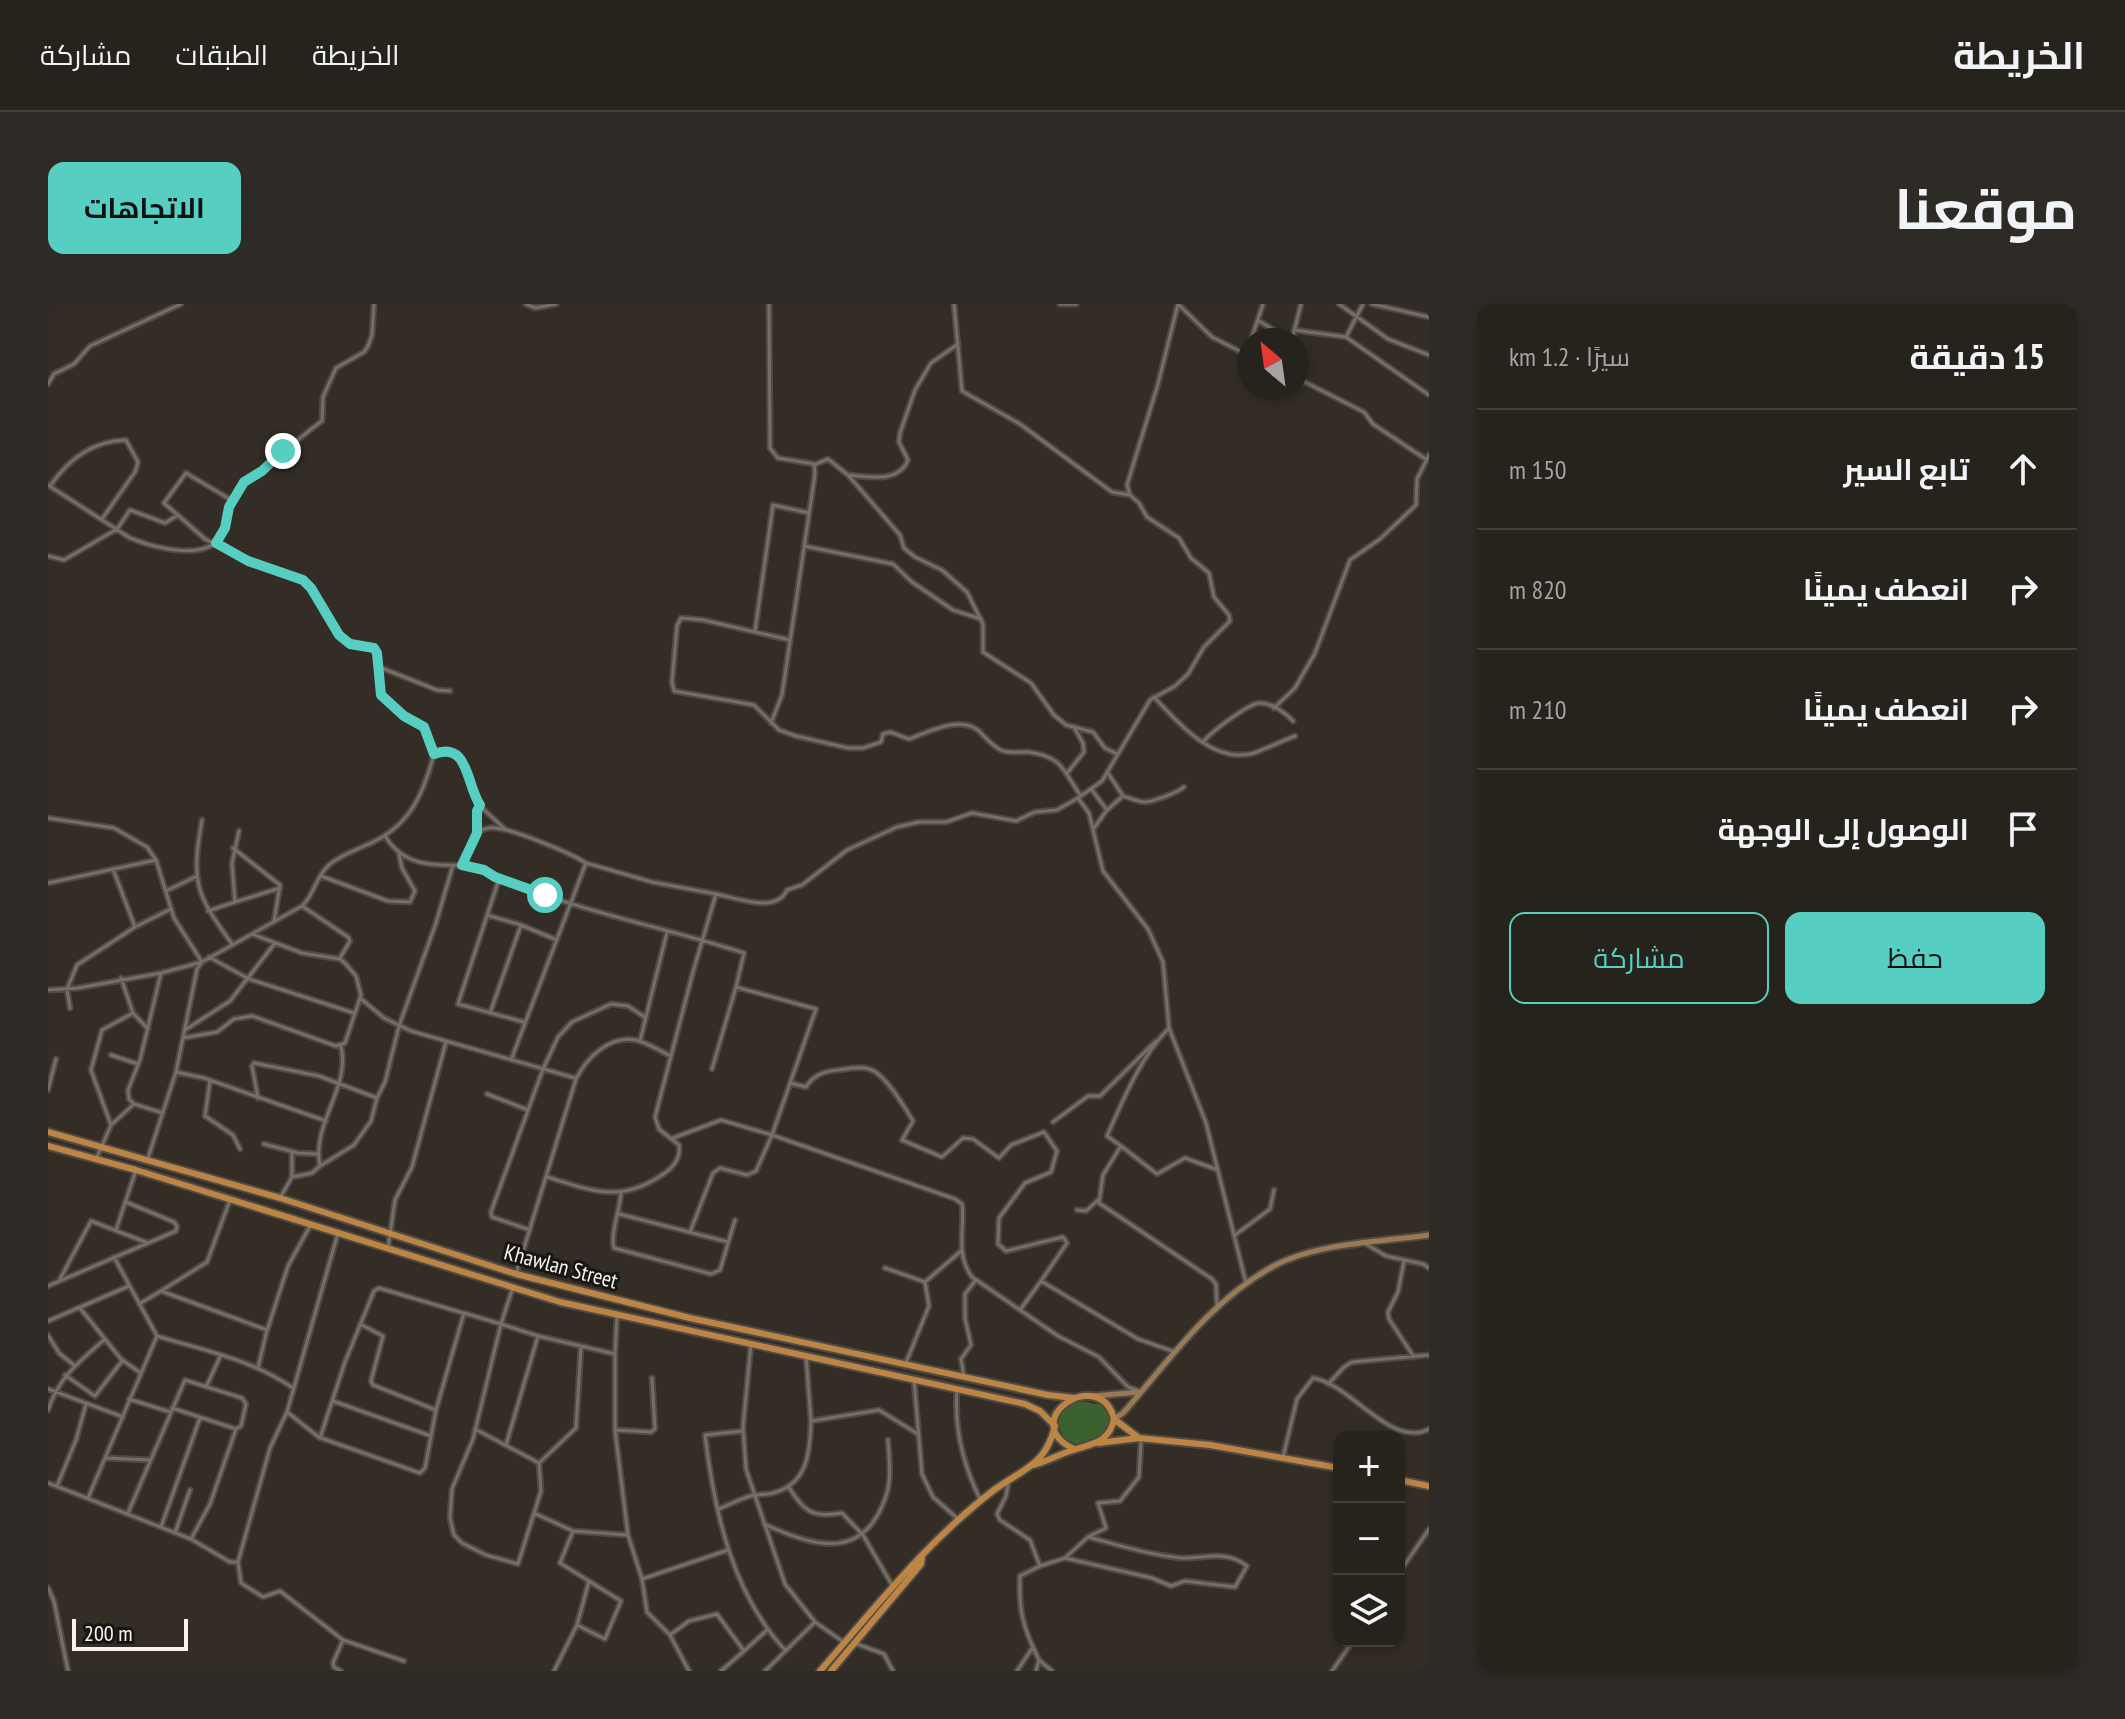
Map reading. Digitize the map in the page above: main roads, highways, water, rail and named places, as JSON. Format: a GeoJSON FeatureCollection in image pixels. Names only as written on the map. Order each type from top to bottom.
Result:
{"type":"FeatureCollection","features":[{"type":"Feature","properties":{"kind":"main road","name":"Khawlan Street"},"geometry":{"type":"LineString","coordinates":[[48,1132],[280,1198],[516,1274],[690,1318],[1074,1398]]}},
{"type":"Feature","properties":{"kind":"main road","name":"Khawlan Street"},"geometry":{"type":"LineString","coordinates":[[48,1146],[136,1170],[513,1287],[617,1315],[1033,1407],[1055,1426]]}},
{"type":"Feature","properties":{"kind":"main road"},"geometry":{"type":"LineString","coordinates":[[685,1329],[690,1318]]}},
{"type":"Feature","properties":{"kind":"main road"},"geometry":{"type":"LineString","coordinates":[[820,1671],[893,1587],[959,1520],[1047,1451],[1058,1408],[1074,1398],[1089,1397],[1107,1404],[1114,1419],[1140,1438]]}},
{"type":"Feature","properties":{"kind":"main road"},"geometry":{"type":"LineString","coordinates":[[1098,1443],[1109,1432],[1114,1419]]}},
{"type":"Feature","properties":{"kind":"main road"},"geometry":{"type":"LineString","coordinates":[[1055,1426],[1061,1440],[1074,1449]]}},
{"type":"Feature","properties":{"kind":"main road"},"geometry":{"type":"LineString","coordinates":[[1031,1466],[1074,1449],[1140,1438],[1210,1445],[1333,1467]]}},
{"type":"Feature","properties":{"kind":"main road"},"geometry":{"type":"LineString","coordinates":[[1405,1481],[1429,1486]]}},
{"type":"Feature","properties":{"kind":"main road"},"geometry":{"type":"LineString","coordinates":[[831,1671],[921,1564],[922,1557]]}}]}
